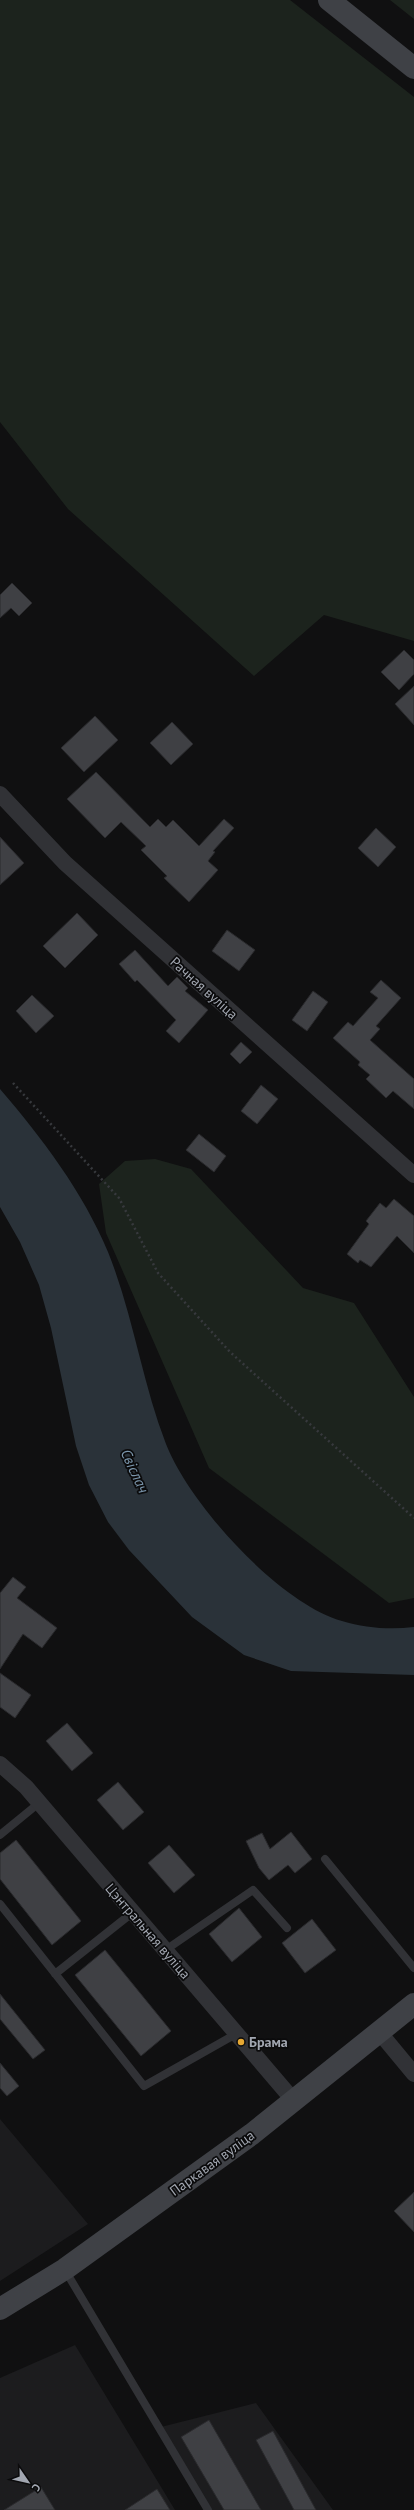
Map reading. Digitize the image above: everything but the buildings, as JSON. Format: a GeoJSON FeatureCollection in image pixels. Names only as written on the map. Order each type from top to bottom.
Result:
{"type":"FeatureCollection","features":[{"type":"Feature","properties":{"kind":"main road"},"geometry":{"type":"LineString","coordinates":[[329,0],[414,68]]}},
{"type":"Feature","properties":{"kind":"main road","name":"Паркавая вуліца"},"geometry":{"type":"LineString","coordinates":[[0,2309],[64,2269],[252,2134],[380,2033],[414,2004]]}},
{"type":"Feature","properties":{"kind":"street","name":"Рачная вуліца"},"geometry":{"type":"LineString","coordinates":[[0,794],[65,863],[414,1175]]}},
{"type":"Feature","properties":{"kind":"street","name":"Цэнтральная вуліца"},"geometry":{"type":"LineString","coordinates":[[0,1764],[39,1803],[164,1951],[294,2101]]}},
{"type":"Feature","properties":{"kind":"street"},"geometry":{"type":"LineString","coordinates":[[380,2033],[414,2074]]}},
{"type":"Feature","properties":{"kind":"lane"},"geometry":{"type":"LineString","coordinates":[[0,1835],[39,1803]]}},
{"type":"Feature","properties":{"kind":"lane"},"geometry":{"type":"LineString","coordinates":[[325,1860],[414,1968]]}},
{"type":"Feature","properties":{"kind":"lane"},"geometry":{"type":"LineString","coordinates":[[164,1951],[253,1890],[287,1928]]}},
{"type":"Feature","properties":{"kind":"lane"},"geometry":{"type":"LineString","coordinates":[[0,1904],[144,2086],[236,2034]]}},
{"type":"Feature","properties":{"kind":"lane"},"geometry":{"type":"LineString","coordinates":[[55,1974],[132,1913]]}},
{"type":"Feature","properties":{"kind":"lane"},"geometry":{"type":"LineString","coordinates":[[64,2269],[208,2510]]}},
{"type":"Feature","properties":{"kind":"path"},"geometry":{"type":"LineString","coordinates":[[13,1083],[119,1198],[158,1273],[230,1352],[414,1518]]}},
{"type":"Feature","properties":{"kind":"shaded area"},"geometry":{"type":"Polygon","coordinates":[[[0,0],[290,0],[414,97],[414,641],[324,615],[254,676],[68,509],[0,422],[0,0]]]}},
{"type":"Feature","properties":{"kind":"shaded area"},"geometry":{"type":"Polygon","coordinates":[[[390,0],[414,0],[414,19],[390,0]]]}},
{"type":"Feature","properties":{"kind":"shaded area"},"geometry":{"type":"Polygon","coordinates":[[[155,1159],[191,1169],[303,1288],[354,1303],[414,1397],[414,1598],[389,1603],[209,1468],[106,1233],[99,1184],[125,1161],[155,1159]]]}},
{"type":"Feature","properties":{"kind":"shaded area"},"geometry":{"type":"Polygon","coordinates":[[[0,2119],[88,2224],[0,2281],[0,2119]]]}},
{"type":"Feature","properties":{"kind":"shaded area"},"geometry":{"type":"Polygon","coordinates":[[[75,2345],[175,2510],[0,2510],[0,2378],[75,2345]]]}},
{"type":"Feature","properties":{"kind":"shaded area"},"geometry":{"type":"Polygon","coordinates":[[[256,2403],[333,2510],[207,2510],[157,2428],[256,2403]]]}},
{"type":"Feature","properties":{"kind":"water","name":"Свіслач"},"geometry":{"type":"Polygon","coordinates":[[[0,1089],[46,1146],[60,1166],[74,1187],[98,1230],[117,1276],[150,1397],[166,1444],[178,1468],[195,1495],[239,1549],[291,1594],[317,1611],[342,1621],[369,1627],[414,1627],[414,1675],[291,1671],[244,1655],[192,1617],[129,1550],[108,1522],[89,1485],[76,1446],[51,1328],[39,1285],[20,1242],[0,1207],[0,1089]]]}},
{"type":"Feature","properties":{"kind":"place","name":"Брама"},"geometry":{"type":"Point","coordinates":[241,2042]}}]}
